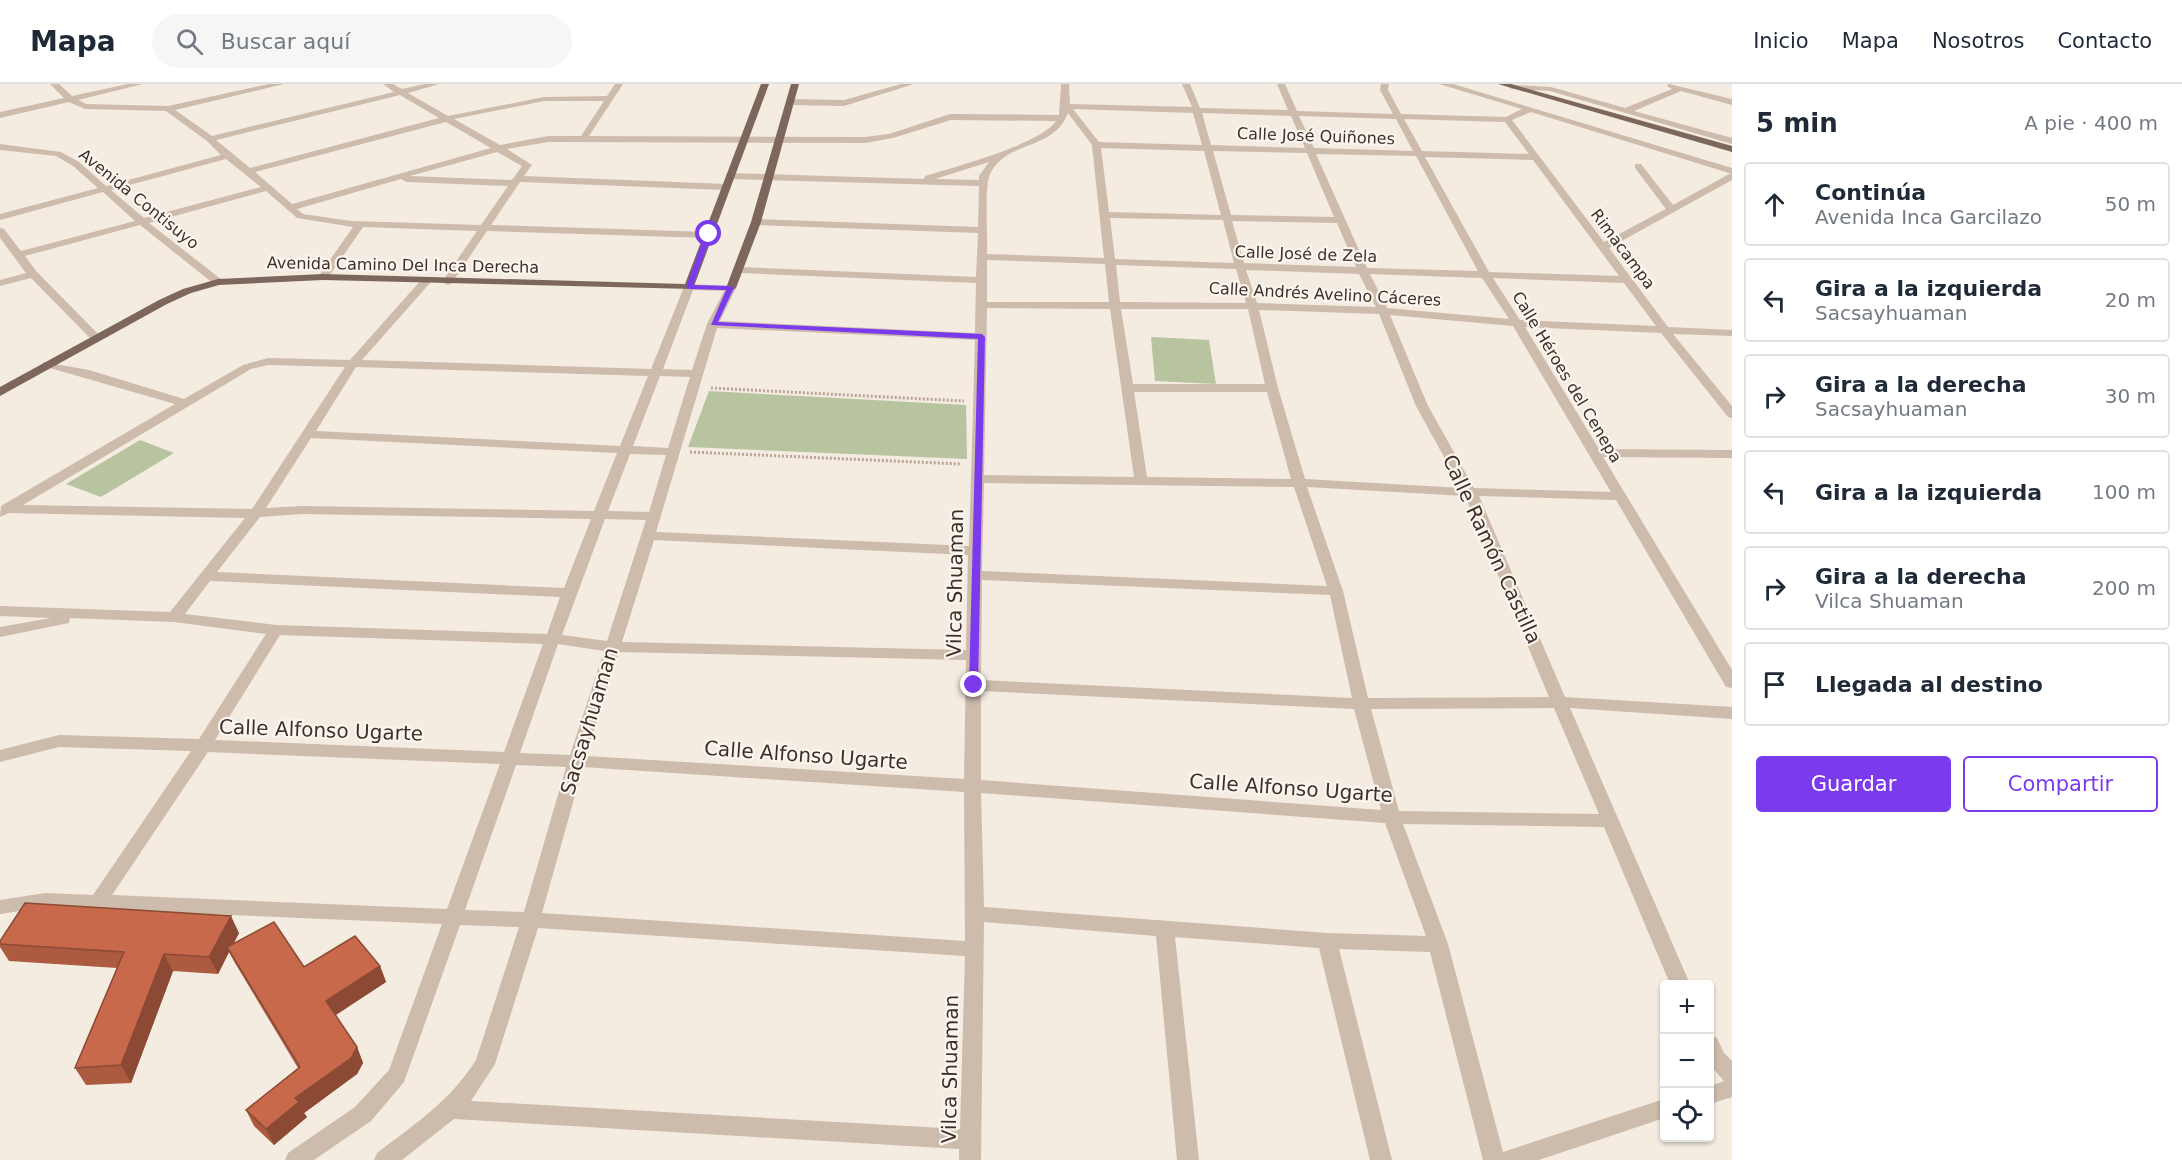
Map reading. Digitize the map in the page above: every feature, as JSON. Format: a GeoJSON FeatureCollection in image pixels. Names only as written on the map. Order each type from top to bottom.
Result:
{"type":"FeatureCollection","features":[{"type":"Feature","properties":{"kind":"main road"},"geometry":{"type":"LineString","coordinates":[[689,287],[765,84]]}},
{"type":"Feature","properties":{"kind":"main road"},"geometry":{"type":"LineString","coordinates":[[731,288],[740,270],[756,222],[795,84]]}},
{"type":"Feature","properties":{"kind":"main road"},"geometry":{"type":"LineString","coordinates":[[1507,85],[1732,149]]}},
{"type":"Feature","properties":{"kind":"main road","name":"Avenida Camino Del Inca Derecha"},"geometry":{"type":"LineString","coordinates":[[0,392],[47,364],[171,298],[218,282],[323,277],[689,287]]}},
{"type":"Feature","properties":{"kind":"street"},"geometry":{"type":"LineString","coordinates":[[54,84],[71,100],[85,106],[168,109],[280,84]]}},
{"type":"Feature","properties":{"kind":"street"},"geometry":{"type":"LineString","coordinates":[[0,115],[139,84]]}},
{"type":"Feature","properties":{"kind":"street"},"geometry":{"type":"LineString","coordinates":[[387,84],[527,165]]}},
{"type":"Feature","properties":{"kind":"street"},"geometry":{"type":"LineString","coordinates":[[210,139],[435,84]]}},
{"type":"Feature","properties":{"kind":"street"},"geometry":{"type":"LineString","coordinates":[[584,138],[619,84]]}},
{"type":"Feature","properties":{"kind":"street"},"geometry":{"type":"LineString","coordinates":[[790,102],[844,103],[910,84]]}},
{"type":"Feature","properties":{"kind":"street"},"geometry":{"type":"LineString","coordinates":[[1065,84],[1067,106],[1096,145],[1115,304],[1141,482]]}},
{"type":"Feature","properties":{"kind":"street"},"geometry":{"type":"LineString","coordinates":[[1186,84],[1197,110],[1253,306],[1272,388],[1299,483],[1336,591],[1361,704],[1392,817],[1438,944],[1494,1160]]}},
{"type":"Feature","properties":{"kind":"street","name":"Calle Ramón Castilla"},"geometry":{"type":"LineString","coordinates":[[1281,84],[1363,271],[1383,311],[1422,406],[1470,492],[1678,980]]}},
{"type":"Feature","properties":{"kind":"street","name":"Calle Héroes del Cenepa"},"geometry":{"type":"LineString","coordinates":[[1385,84],[1384,90],[1485,275],[1517,323],[1732,683]]}},
{"type":"Feature","properties":{"kind":"street"},"geometry":{"type":"LineString","coordinates":[[1443,84],[1732,171]]}},
{"type":"Feature","properties":{"kind":"street"},"geometry":{"type":"LineString","coordinates":[[1665,84],[1732,102]]}},
{"type":"Feature","properties":{"kind":"street"},"geometry":{"type":"LineString","coordinates":[[1507,85],[1551,89],[1732,141]]}},
{"type":"Feature","properties":{"kind":"street"},"geometry":{"type":"LineString","coordinates":[[1626,111],[1681,88]]}},
{"type":"Feature","properties":{"kind":"street"},"geometry":{"type":"LineString","coordinates":[[248,171],[449,118],[544,99],[610,98]]}},
{"type":"Feature","properties":{"kind":"street"},"geometry":{"type":"LineString","coordinates":[[1067,106],[1508,120],[1511,116],[1531,109]]}},
{"type":"Feature","properties":{"kind":"street"},"geometry":{"type":"LineString","coordinates":[[917,182],[998,156],[1052,132],[1067,106]]}},
{"type":"Feature","properties":{"kind":"street"},"geometry":{"type":"LineString","coordinates":[[168,109],[210,139],[227,156],[292,207],[300,216],[360,224],[709,234]]}},
{"type":"Feature","properties":{"kind":"street"},"geometry":{"type":"LineString","coordinates":[[292,207],[500,148],[548,139],[876,139],[950,117],[1061,118]]}},
{"type":"Feature","properties":{"kind":"street","name":"Rimacampa"},"geometry":{"type":"LineString","coordinates":[[1508,120],[1666,332],[1732,414]]}},
{"type":"Feature","properties":{"kind":"street"},"geometry":{"type":"LineString","coordinates":[[541,147],[548,139]]}},
{"type":"Feature","properties":{"kind":"street","name":"Calle José Quiñones"},"geometry":{"type":"LineString","coordinates":[[1096,145],[1536,157]]}},
{"type":"Feature","properties":{"kind":"street","name":"Avenida Contisuyo"},"geometry":{"type":"LineString","coordinates":[[0,147],[58,154],[76,164],[142,223],[218,282]]}},
{"type":"Feature","properties":{"kind":"street"},"geometry":{"type":"LineString","coordinates":[[0,217],[227,156]]}},
{"type":"Feature","properties":{"kind":"street"},"geometry":{"type":"LineString","coordinates":[[447,282],[534,156]]}},
{"type":"Feature","properties":{"kind":"street","name":"Vilca Shuaman"},"geometry":{"type":"LineString","coordinates":[[970,1150],[975,914],[972,786],[975,575],[984,176],[998,156]]}},
{"type":"Feature","properties":{"kind":"street"},"geometry":{"type":"LineString","coordinates":[[1638,166],[1671,209]]}},
{"type":"Feature","properties":{"kind":"street"},"geometry":{"type":"LineString","coordinates":[[730,176],[984,183]]}},
{"type":"Feature","properties":{"kind":"street"},"geometry":{"type":"LineString","coordinates":[[1603,247],[1732,176]]}},
{"type":"Feature","properties":{"kind":"street"},"geometry":{"type":"LineString","coordinates":[[391,179],[726,186]]}},
{"type":"Feature","properties":{"kind":"street"},"geometry":{"type":"LineString","coordinates":[[18,255],[268,188]]}},
{"type":"Feature","properties":{"kind":"street"},"geometry":{"type":"LineString","coordinates":[[1105,215],[1341,220]]}},
{"type":"Feature","properties":{"kind":"street"},"geometry":{"type":"LineString","coordinates":[[756,222],[983,230]]}},
{"type":"Feature","properties":{"kind":"street"},"geometry":{"type":"LineString","coordinates":[[323,277],[360,224]]}},
{"type":"Feature","properties":{"kind":"street"},"geometry":{"type":"LineString","coordinates":[[1,234],[33,274],[96,338]]}},
{"type":"Feature","properties":{"kind":"street","name":"Calle José de Zela"},"geometry":{"type":"LineString","coordinates":[[983,257],[1628,280]]}},
{"type":"Feature","properties":{"kind":"street"},"geometry":{"type":"LineString","coordinates":[[740,270],[983,280]]}},
{"type":"Feature","properties":{"kind":"street"},"geometry":{"type":"LineString","coordinates":[[0,283],[33,274]]}},
{"type":"Feature","properties":{"kind":"street"},"geometry":{"type":"LineString","coordinates":[[174,617],[209,576],[256,513],[352,365],[426,281]]}},
{"type":"Feature","properties":{"kind":"street"},"geometry":{"type":"LineString","coordinates":[[296,1160],[363,1114],[397,1075],[555,639],[569,593],[689,287],[731,288]]}},
{"type":"Feature","properties":{"kind":"street","name":"Sacsayhuaman"},"geometry":{"type":"LineString","coordinates":[[385,1160],[450,1109],[471,1086],[485,1064],[531,920],[611,647],[648,536],[652,516],[695,380],[713,324],[731,288]]}},
{"type":"Feature","properties":{"kind":"street","name":"Calle Andrés Avelino Cáceres"},"geometry":{"type":"LineString","coordinates":[[982,305],[1253,306],[1383,311],[1517,323],[1666,332],[1732,333]]}},
{"type":"Feature","properties":{"kind":"street"},"geometry":{"type":"LineString","coordinates":[[713,324],[982,337]]}},
{"type":"Feature","properties":{"kind":"street"},"geometry":{"type":"LineString","coordinates":[[3,511],[247,367],[268,361],[655,374],[695,380]]}},
{"type":"Feature","properties":{"kind":"street"},"geometry":{"type":"LineString","coordinates":[[47,364],[187,404]]}},
{"type":"Feature","properties":{"kind":"street"},"geometry":{"type":"LineString","coordinates":[[1129,388],[1272,388]]}},
{"type":"Feature","properties":{"kind":"street"},"geometry":{"type":"LineString","coordinates":[[309,434],[674,452]]}},
{"type":"Feature","properties":{"kind":"street"},"geometry":{"type":"LineString","coordinates":[[1594,453],[1732,454]]}},
{"type":"Feature","properties":{"kind":"street"},"geometry":{"type":"LineString","coordinates":[[978,472],[1141,482],[1299,483],[1470,492],[1619,496]]}},
{"type":"Feature","properties":{"kind":"street"},"geometry":{"type":"LineString","coordinates":[[3,511],[256,513],[303,510],[652,516]]}},
{"type":"Feature","properties":{"kind":"street"},"geometry":{"type":"LineString","coordinates":[[648,536],[976,551]]}},
{"type":"Feature","properties":{"kind":"street"},"geometry":{"type":"LineString","coordinates":[[975,575],[1336,591]]}},
{"type":"Feature","properties":{"kind":"street"},"geometry":{"type":"LineString","coordinates":[[209,576],[569,593]]}},
{"type":"Feature","properties":{"kind":"street"},"geometry":{"type":"LineString","coordinates":[[0,611],[174,617],[276,630],[555,639],[611,647],[975,655]]}},
{"type":"Feature","properties":{"kind":"street"},"geometry":{"type":"LineString","coordinates":[[0,632],[93,615]]}},
{"type":"Feature","properties":{"kind":"street"},"geometry":{"type":"LineString","coordinates":[[98,902],[203,746],[276,630]]}},
{"type":"Feature","properties":{"kind":"street"},"geometry":{"type":"LineString","coordinates":[[974,685],[1361,704],[1561,702],[1732,714]]}},
{"type":"Feature","properties":{"kind":"street","name":"Calle Alfonso Ugarte"},"geometry":{"type":"LineString","coordinates":[[0,756],[58,741],[512,758],[972,786],[1392,817],[1611,820]]}},
{"type":"Feature","properties":{"kind":"street"},"geometry":{"type":"LineString","coordinates":[[0,907],[45,900],[531,920],[973,949]]}},
{"type":"Feature","properties":{"kind":"street"},"geometry":{"type":"LineString","coordinates":[[975,914],[1327,940],[1438,944]]}},
{"type":"Feature","properties":{"kind":"street"},"geometry":{"type":"LineString","coordinates":[[1165,928],[1188,1160]]}},
{"type":"Feature","properties":{"kind":"street"},"geometry":{"type":"LineString","coordinates":[[1327,940],[1381,1160]]}},
{"type":"Feature","properties":{"kind":"street"},"geometry":{"type":"LineString","coordinates":[[1714,1053],[1732,1076]]}},
{"type":"Feature","properties":{"kind":"street"},"geometry":{"type":"LineString","coordinates":[[1714,1094],[1732,1088]]}},
{"type":"Feature","properties":{"kind":"street"},"geometry":{"type":"LineString","coordinates":[[450,1109],[970,1150]]}},
{"type":"Feature","properties":{"kind":"street"},"geometry":{"type":"LineString","coordinates":[[1509,1160],[1660,1111]]}},
{"type":"Feature","properties":{"kind":"path"},"geometry":{"type":"LineString","coordinates":[[695,380],[980,402]]}},
{"type":"Feature","properties":{"kind":"path"},"geometry":{"type":"LineString","coordinates":[[674,452],[978,472]]}},
{"type":"Feature","properties":{"kind":"green space"},"geometry":{"type":"Polygon","coordinates":[[[1151,337],[1209,340],[1216,384],[1155,381],[1151,337]]]}},
{"type":"Feature","properties":{"kind":"green space"},"geometry":{"type":"Polygon","coordinates":[[[709,391],[966,405],[967,459],[688,447],[709,391]]]}},
{"type":"Feature","properties":{"kind":"green space"},"geometry":{"type":"Polygon","coordinates":[[[140,440],[174,453],[101,497],[66,484],[140,440]]]}},
{"type":"Feature","properties":{"kind":"building"},"geometry":{"type":"Polygon","coordinates":[[[25,903],[231,916],[209,957],[164,954],[121,1065],[75,1068],[124,952],[0,944],[25,903]]]}},
{"type":"Feature","properties":{"kind":"building"},"geometry":{"type":"Polygon","coordinates":[[[274,922],[304,967],[355,936],[380,966],[326,1001],[357,1047],[351,1058],[295,1098],[299,1102],[266,1129],[246,1110],[300,1067],[227,947],[274,922]]]}},
{"type":"Feature","properties":{"kind":"route"},"geometry":{"type":"LineString","coordinates":[[709,234],[689,287],[731,288],[713,324],[982,337],[974,685]]}}]}
